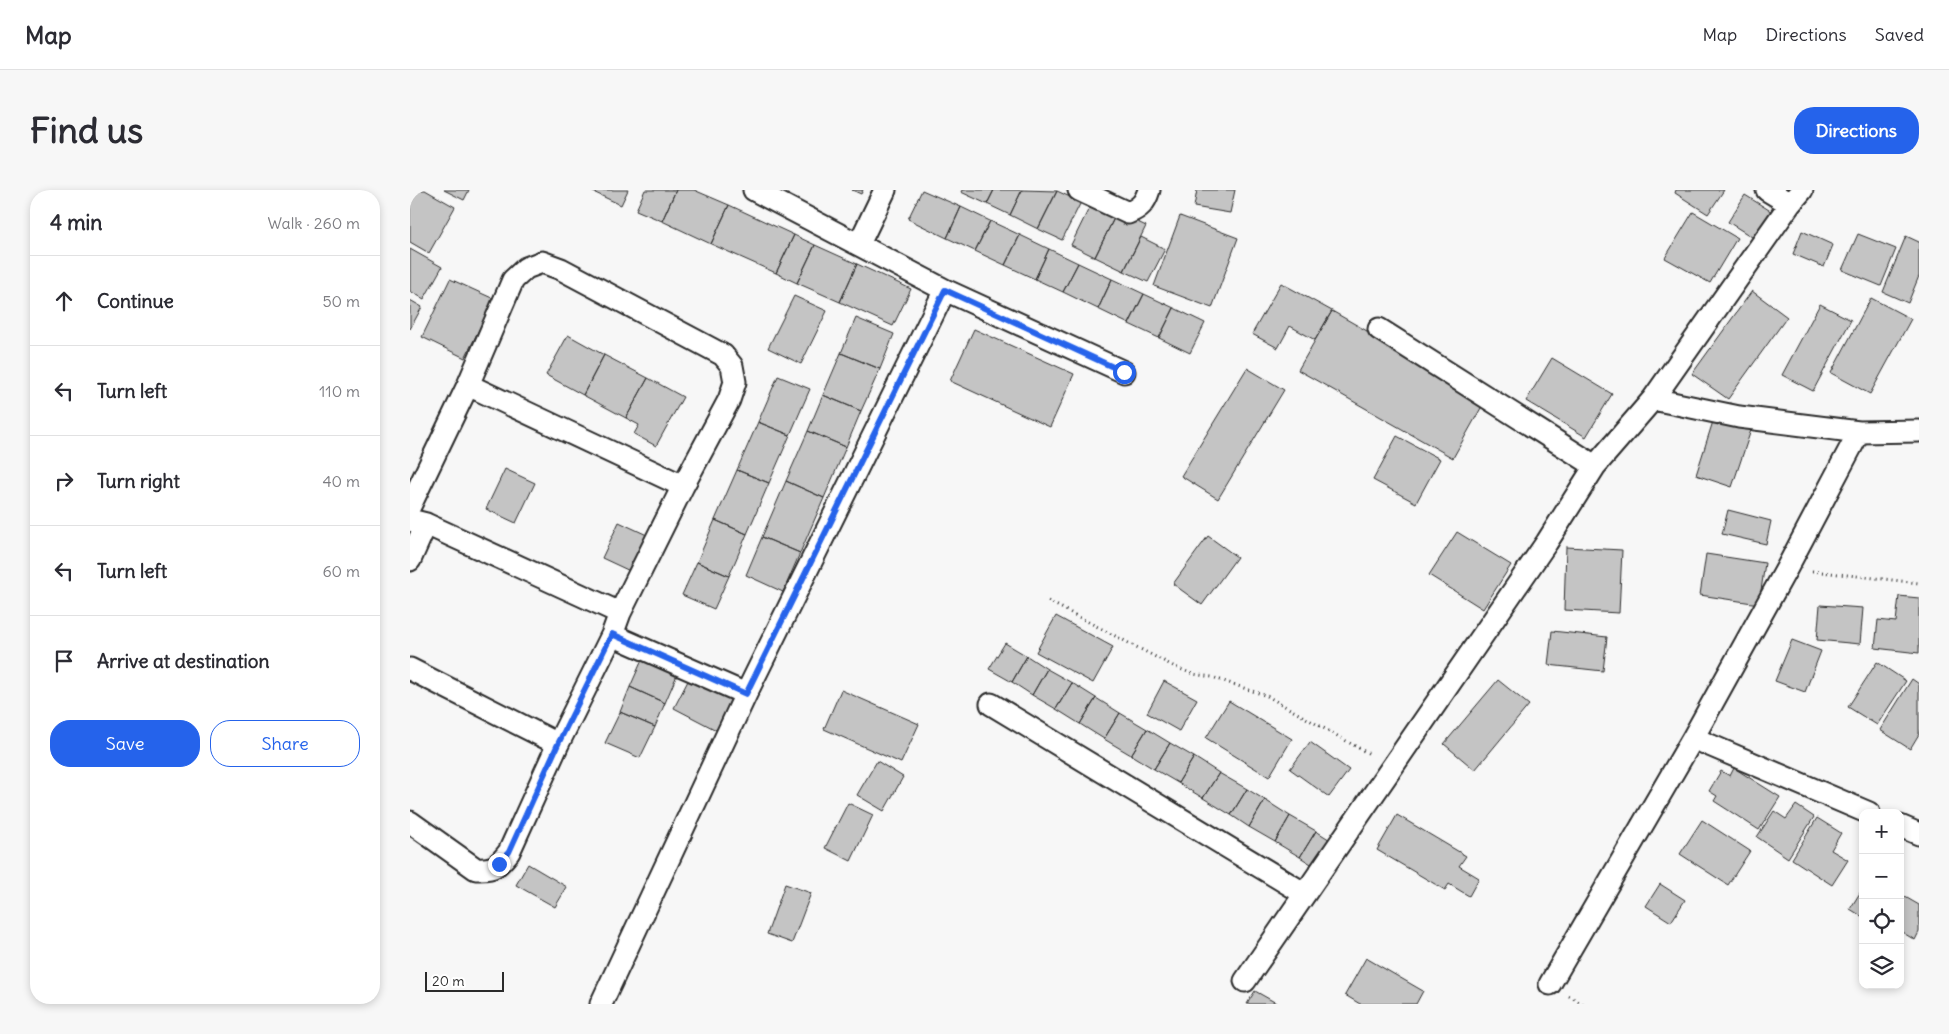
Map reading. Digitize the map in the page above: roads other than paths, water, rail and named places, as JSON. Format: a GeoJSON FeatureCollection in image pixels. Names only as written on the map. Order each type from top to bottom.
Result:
{"type":"FeatureCollection","features":[{"type":"Feature","properties":{"kind":"street"},"geometry":{"type":"LineString","coordinates":[[754,190],[945,290],[1124,372]]}},
{"type":"Feature","properties":{"kind":"street"},"geometry":{"type":"LineString","coordinates":[[859,244],[885,190]]}},
{"type":"Feature","properties":{"kind":"street"},"geometry":{"type":"LineString","coordinates":[[1079,190],[1128,213],[1138,209],[1146,200],[1149,190]]}},
{"type":"Feature","properties":{"kind":"street"},"geometry":{"type":"LineString","coordinates":[[1245,981],[1391,766],[1547,542],[1595,466],[1653,400],[1796,197],[1767,190]]}},
{"type":"Feature","properties":{"kind":"street"},"geometry":{"type":"LineString","coordinates":[[410,506],[468,385],[513,280],[526,268],[542,262],[561,269],[723,355],[732,366],[735,382],[729,400],[683,486],[620,613],[612,634],[558,744],[509,852],[499,864],[488,870],[476,869],[410,822]]}},
{"type":"Feature","properties":{"kind":"street"},"geometry":{"type":"LineString","coordinates":[[600,1004],[746,694],[945,290]]}},
{"type":"Feature","properties":{"kind":"street"},"geometry":{"type":"LineString","coordinates":[[1379,329],[1595,466]]}},
{"type":"Feature","properties":{"kind":"street"},"geometry":{"type":"LineString","coordinates":[[468,385],[683,486]]}},
{"type":"Feature","properties":{"kind":"street"},"geometry":{"type":"LineString","coordinates":[[1653,400],[1739,417],[1859,432],[1919,431]]}},
{"type":"Feature","properties":{"kind":"street"},"geometry":{"type":"LineString","coordinates":[[1550,984],[1693,738],[1787,568],[1859,432]]}},
{"type":"Feature","properties":{"kind":"street"},"geometry":{"type":"LineString","coordinates":[[410,560],[418,522],[620,613]]}},
{"type":"Feature","properties":{"kind":"street"},"geometry":{"type":"LineString","coordinates":[[612,634],[746,694]]}},
{"type":"Feature","properties":{"kind":"street"},"geometry":{"type":"LineString","coordinates":[[410,669],[558,744]]}},
{"type":"Feature","properties":{"kind":"street"},"geometry":{"type":"LineString","coordinates":[[991,704],[1305,894]]}},
{"type":"Feature","properties":{"kind":"street"},"geometry":{"type":"LineString","coordinates":[[1693,738],[1860,809]]}},
{"type":"Feature","properties":{"kind":"street"},"geometry":{"type":"LineString","coordinates":[[1904,828],[1919,834]]}}]}
